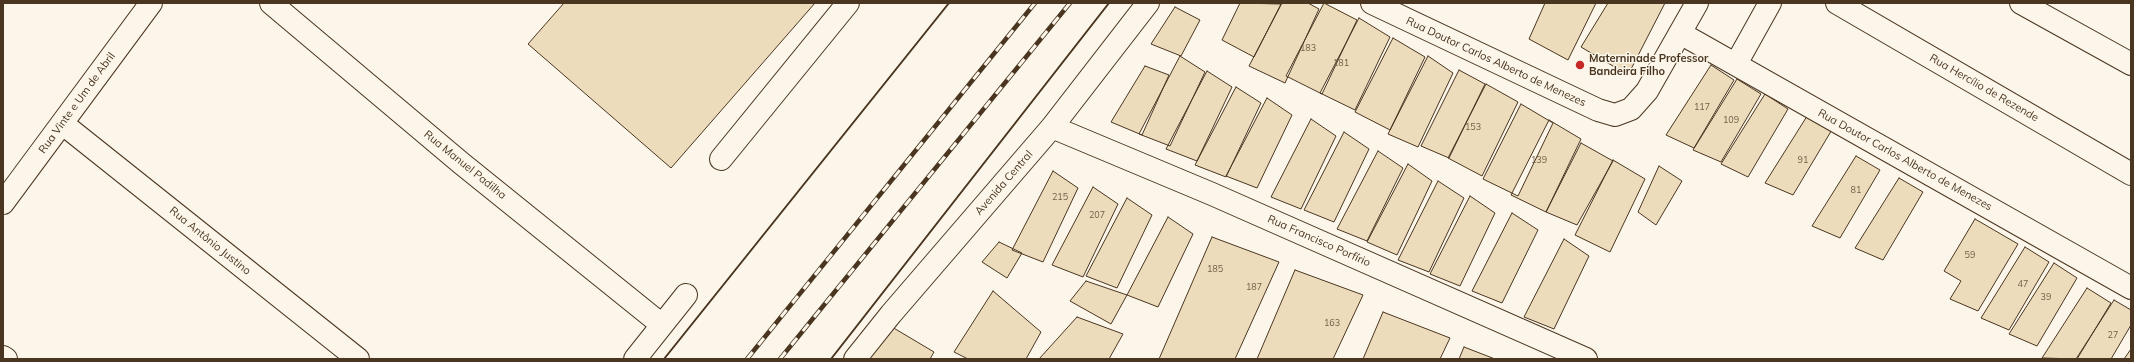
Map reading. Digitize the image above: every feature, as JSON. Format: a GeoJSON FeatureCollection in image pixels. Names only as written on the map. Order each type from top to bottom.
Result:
{"type":"FeatureCollection","features":[{"type":"Feature","properties":{"kind":"street","name":"Rua Vinte e Um de Abril"},"geometry":{"type":"LineString","coordinates":[[3,203],[63,124],[151,3]]}},
{"type":"Feature","properties":{"kind":"street","name":"Rua Manuel Padilha"},"geometry":{"type":"LineString","coordinates":[[271,3],[461,163],[662,325]]}},
{"type":"Feature","properties":{"kind":"street"},"geometry":{"type":"LineString","coordinates":[[721,159],[848,3]]}},
{"type":"Feature","properties":{"kind":"street","name":"Avenida Central"},"geometry":{"type":"LineString","coordinates":[[855,359],[891,314],[1052,126],[1148,3]]}},
{"type":"Feature","properties":{"kind":"street","name":"Rua Doutor Carlos Alberto de Menezes"},"geometry":{"type":"LineString","coordinates":[[1372,3],[1598,110],[1615,114],[1631,109],[1647,91],[1697,3]]}},
{"type":"Feature","properties":{"kind":"street"},"geometry":{"type":"LineString","coordinates":[[1736,64],[1770,3]]}},
{"type":"Feature","properties":{"kind":"street","name":"Rua Hercílio de Rezende"},"geometry":{"type":"LineString","coordinates":[[1837,3],[2131,174]]}},
{"type":"Feature","properties":{"kind":"street"},"geometry":{"type":"LineString","coordinates":[[2021,3],[2131,64]]}},
{"type":"Feature","properties":{"kind":"street","name":"Rua Doutor Carlos Alberto de Menezes"},"geometry":{"type":"LineString","coordinates":[[1680,33],[2131,288]]}},
{"type":"Feature","properties":{"kind":"street","name":"Rua Antônio Justino"},"geometry":{"type":"LineString","coordinates":[[63,124],[358,359]]}},
{"type":"Feature","properties":{"kind":"street","name":"Rua Francisco Porfírio"},"geometry":{"type":"LineString","coordinates":[[1052,126],[1212,194],[1586,359]]}},
{"type":"Feature","properties":{"kind":"street"},"geometry":{"type":"LineString","coordinates":[[635,359],[686,295]]}},
{"type":"Feature","properties":{"kind":"building"},"geometry":{"type":"Polygon","coordinates":[[[564,3],[815,3],[671,168],[528,44],[564,3]]]}},
{"type":"Feature","properties":{"kind":"building"},"geometry":{"type":"Polygon","coordinates":[[[1240,3],[1281,4],[1254,57],[1222,40],[1240,3]]]}},
{"type":"Feature","properties":{"kind":"building"},"geometry":{"type":"Polygon","coordinates":[[[1282,3],[1308,3],[1319,9],[1285,83],[1249,66],[1282,3]]]}},
{"type":"Feature","properties":{"kind":"building"},"geometry":{"type":"Polygon","coordinates":[[[1324,3],[1357,20],[1322,94],[1286,76],[1324,3]]]}},
{"type":"Feature","properties":{"kind":"building"},"geometry":{"type":"Polygon","coordinates":[[[1545,3],[1596,3],[1568,60],[1529,39],[1545,3]]]}},
{"type":"Feature","properties":{"kind":"building"},"geometry":{"type":"Polygon","coordinates":[[[1608,3],[1665,3],[1628,75],[1581,47],[1608,3]]]}},
{"type":"Feature","properties":{"kind":"building"},"geometry":{"type":"Polygon","coordinates":[[[1175,7],[1200,20],[1181,56],[1151,44],[1175,7]]]}},
{"type":"Feature","properties":{"kind":"building"},"geometry":{"type":"Polygon","coordinates":[[[1359,18],[1390,37],[1355,110],[1320,93],[1359,18]]]}},
{"type":"Feature","properties":{"kind":"building"},"geometry":{"type":"Polygon","coordinates":[[[1393,38],[1425,57],[1390,130],[1355,112],[1393,38]]]}},
{"type":"Feature","properties":{"kind":"building"},"geometry":{"type":"Polygon","coordinates":[[[1180,56],[1205,72],[1170,146],[1139,134],[1180,56]]]}},
{"type":"Feature","properties":{"kind":"building"},"geometry":{"type":"Polygon","coordinates":[[[1428,56],[1453,73],[1418,147],[1388,134],[1428,56]]]}},
{"type":"Feature","properties":{"kind":"building"},"geometry":{"type":"Polygon","coordinates":[[[1711,65],[1734,80],[1694,148],[1666,135],[1711,65]]]}},
{"type":"Feature","properties":{"kind":"building"},"geometry":{"type":"Polygon","coordinates":[[[1145,66],[1169,75],[1142,135],[1111,122],[1145,66]]]}},
{"type":"Feature","properties":{"kind":"building"},"geometry":{"type":"Polygon","coordinates":[[[1459,70],[1485,84],[1449,158],[1421,146],[1459,70]]]}},
{"type":"Feature","properties":{"kind":"building"},"geometry":{"type":"Polygon","coordinates":[[[1207,71],[1232,87],[1197,161],[1166,149],[1207,71]]]}},
{"type":"Feature","properties":{"kind":"building"},"geometry":{"type":"Polygon","coordinates":[[[1737,79],[1761,94],[1721,162],[1693,150],[1737,79]]]}},
{"type":"Feature","properties":{"kind":"building"},"geometry":{"type":"Polygon","coordinates":[[[1486,84],[1518,102],[1482,176],[1448,158],[1486,84]]]}},
{"type":"Feature","properties":{"kind":"building"},"geometry":{"type":"Polygon","coordinates":[[[1236,87],[1261,103],[1226,177],[1195,165],[1236,87]]]}},
{"type":"Feature","properties":{"kind":"building"},"geometry":{"type":"Polygon","coordinates":[[[1765,94],[1788,109],[1748,177],[1721,164],[1765,94]]]}},
{"type":"Feature","properties":{"kind":"building"},"geometry":{"type":"Polygon","coordinates":[[[1267,98],[1292,115],[1257,188],[1226,176],[1267,98]]]}},
{"type":"Feature","properties":{"kind":"building"},"geometry":{"type":"Polygon","coordinates":[[[1521,104],[1553,123],[1518,196],[1483,179],[1521,104]]]}},
{"type":"Feature","properties":{"kind":"building"},"geometry":{"type":"Polygon","coordinates":[[[1809,113],[1833,128],[1793,195],[1765,183],[1809,113]]]}},
{"type":"Feature","properties":{"kind":"building"},"geometry":{"type":"Polygon","coordinates":[[[1311,119],[1336,136],[1301,209],[1271,197],[1311,119]]]}},
{"type":"Feature","properties":{"kind":"building"},"geometry":{"type":"Polygon","coordinates":[[[1549,120],[1581,139],[1546,212],[1511,195],[1549,120]]]}},
{"type":"Feature","properties":{"kind":"building"},"geometry":{"type":"Polygon","coordinates":[[[1344,132],[1369,149],[1334,222],[1304,210],[1344,132]]]}},
{"type":"Feature","properties":{"kind":"building"},"geometry":{"type":"Polygon","coordinates":[[[1581,143],[1613,161],[1577,225],[1546,212],[1581,143]]]}},
{"type":"Feature","properties":{"kind":"building"},"geometry":{"type":"Polygon","coordinates":[[[1378,151],[1403,168],[1367,241],[1337,229],[1378,151]]]}},
{"type":"Feature","properties":{"kind":"building"},"geometry":{"type":"Polygon","coordinates":[[[1856,156],[1880,170],[1840,238],[1812,226],[1856,156]]]}},
{"type":"Feature","properties":{"kind":"building"},"geometry":{"type":"Polygon","coordinates":[[[1613,160],[1645,179],[1610,252],[1575,235],[1613,160]]]}},
{"type":"Feature","properties":{"kind":"building"},"geometry":{"type":"Polygon","coordinates":[[[1408,164],[1432,181],[1397,255],[1367,242],[1408,164]]]}},
{"type":"Feature","properties":{"kind":"building"},"geometry":{"type":"Polygon","coordinates":[[[1659,166],[1682,181],[1656,225],[1638,212],[1659,166]]]}},
{"type":"Feature","properties":{"kind":"building"},"geometry":{"type":"Polygon","coordinates":[[[1053,171],[1078,188],[1043,262],[1012,250],[1053,171]]]}},
{"type":"Feature","properties":{"kind":"building"},"geometry":{"type":"Polygon","coordinates":[[[1899,178],[1923,192],[1883,260],[1855,248],[1899,178]]]}},
{"type":"Feature","properties":{"kind":"building"},"geometry":{"type":"Polygon","coordinates":[[[1438,181],[1464,198],[1429,272],[1398,260],[1438,181]]]}},
{"type":"Feature","properties":{"kind":"building"},"geometry":{"type":"Polygon","coordinates":[[[1093,187],[1118,204],[1083,277],[1052,265],[1093,187]]]}},
{"type":"Feature","properties":{"kind":"building"},"geometry":{"type":"Polygon","coordinates":[[[1470,196],[1495,213],[1460,286],[1430,274],[1470,196]]]}},
{"type":"Feature","properties":{"kind":"building"},"geometry":{"type":"Polygon","coordinates":[[[1127,198],[1152,215],[1117,288],[1086,276],[1127,198]]]}},
{"type":"Feature","properties":{"kind":"building"},"geometry":{"type":"Polygon","coordinates":[[[1512,213],[1538,230],[1502,303],[1472,291],[1512,213]]]}},
{"type":"Feature","properties":{"kind":"building"},"geometry":{"type":"Polygon","coordinates":[[[1168,217],[1193,234],[1158,307],[1127,295],[1168,217]]]}},
{"type":"Feature","properties":{"kind":"building"},"geometry":{"type":"Polygon","coordinates":[[[1975,219],[2018,244],[1978,311],[1950,299],[1961,281],[1944,271],[1975,219]]]}},
{"type":"Feature","properties":{"kind":"building"},"geometry":{"type":"Polygon","coordinates":[[[1212,237],[1279,262],[1235,359],[1159,359],[1212,237]]]}},
{"type":"Feature","properties":{"kind":"building"},"geometry":{"type":"Polygon","coordinates":[[[1564,239],[1589,256],[1554,329],[1524,317],[1564,239]]]}},
{"type":"Feature","properties":{"kind":"building"},"geometry":{"type":"Polygon","coordinates":[[[999,242],[1022,253],[1007,278],[982,262],[999,242]]]}},
{"type":"Feature","properties":{"kind":"building"},"geometry":{"type":"Polygon","coordinates":[[[2025,247],[2049,262],[2009,330],[1981,318],[2025,247]]]}},
{"type":"Feature","properties":{"kind":"building"},"geometry":{"type":"Polygon","coordinates":[[[2054,263],[2077,278],[2037,346],[2009,334],[2054,263]]]}},
{"type":"Feature","properties":{"kind":"building"},"geometry":{"type":"Polygon","coordinates":[[[1295,270],[1363,295],[1333,359],[1257,359],[1295,270]]]}},
{"type":"Feature","properties":{"kind":"building"},"geometry":{"type":"Polygon","coordinates":[[[1086,281],[1127,295],[1111,324],[1070,301],[1086,281]]]}},
{"type":"Feature","properties":{"kind":"building"},"geometry":{"type":"Polygon","coordinates":[[[2087,288],[2111,303],[2077,359],[2042,358],[2087,288]]]}},
{"type":"Feature","properties":{"kind":"building"},"geometry":{"type":"Polygon","coordinates":[[[993,291],[1041,332],[1026,359],[968,359],[954,352],[993,291]]]}},
{"type":"Feature","properties":{"kind":"building"},"geometry":{"type":"Polygon","coordinates":[[[2114,300],[2131,310],[2131,325],[2111,359],[2076,359],[2114,300]]]}},
{"type":"Feature","properties":{"kind":"building"},"geometry":{"type":"Polygon","coordinates":[[[1383,312],[1450,338],[1440,359],[1363,359],[1383,312]]]}},
{"type":"Feature","properties":{"kind":"building"},"geometry":{"type":"Polygon","coordinates":[[[1077,317],[1123,334],[1109,359],[1039,359],[1077,317]]]}},
{"type":"Feature","properties":{"kind":"building"},"geometry":{"type":"Polygon","coordinates":[[[892,327],[934,352],[930,359],[868,359],[892,327]]]}},
{"type":"Feature","properties":{"kind":"building"},"geometry":{"type":"Polygon","coordinates":[[[1464,347],[1495,359],[1459,359],[1464,347]]]}},
{"type":"Feature","properties":{"kind":"building"},"geometry":{"type":"Polygon","coordinates":[[[2131,349],[2131,359],[2124,359],[2131,349]]]}},
{"type":"Feature","properties":{"kind":"railway"},"geometry":{"type":"LineString","coordinates":[[747,359],[1035,3]]}},
{"type":"Feature","properties":{"kind":"railway"},"geometry":{"type":"LineString","coordinates":[[780,359],[1070,3]]}},
{"type":"Feature","properties":{"kind":"wall"},"geometry":{"type":"LineString","coordinates":[[664,359],[949,3]]}},
{"type":"Feature","properties":{"kind":"wall"},"geometry":{"type":"LineString","coordinates":[[831,359],[1109,3]]}},
{"type":"Feature","properties":{"kind":"place","name":"Materninade Professor Bandeira Filho"},"geometry":{"type":"Point","coordinates":[1580,65]}}]}
